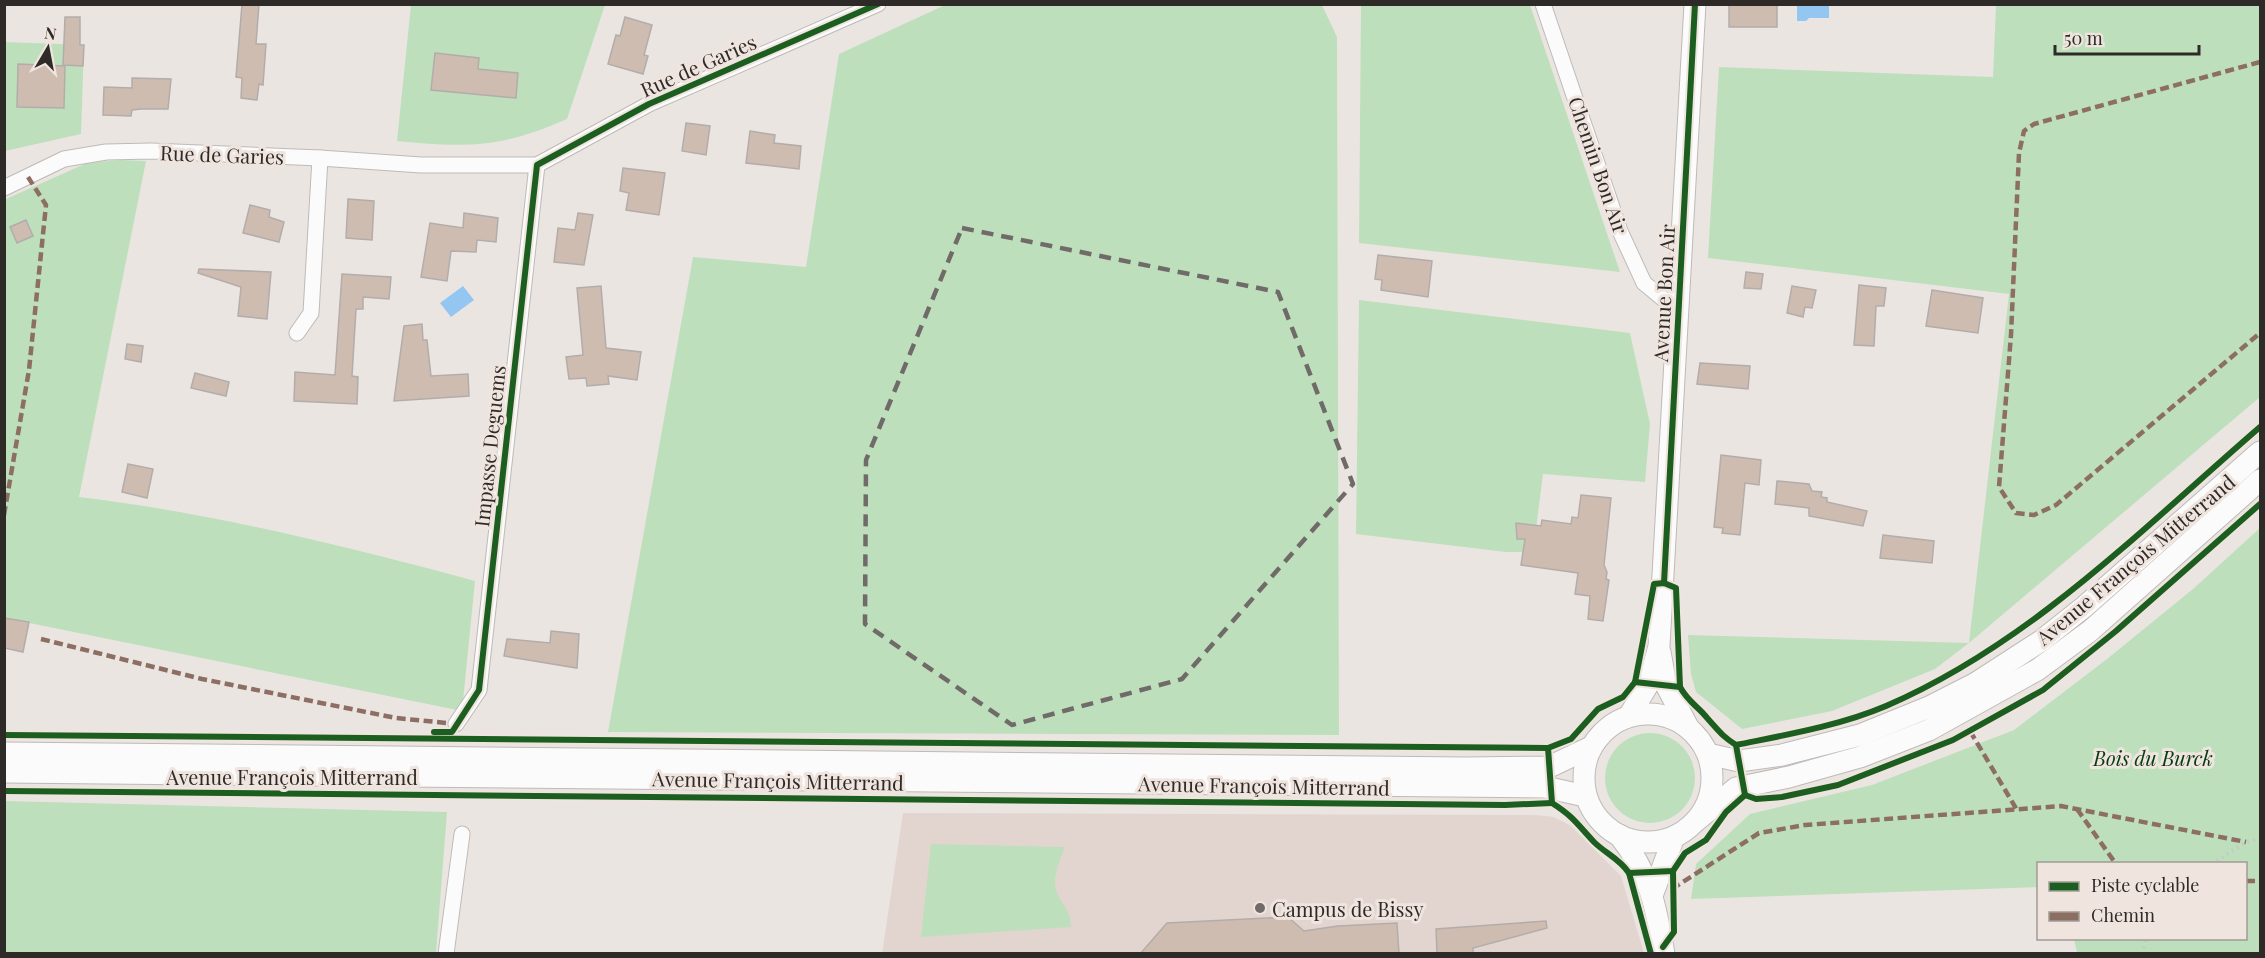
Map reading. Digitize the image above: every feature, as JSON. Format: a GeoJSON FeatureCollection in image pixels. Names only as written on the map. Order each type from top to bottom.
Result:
{"type":"FeatureCollection","features":[{"type":"Feature","properties":{"kind":"main road","name":"Avenue Bon Air"},"geometry":{"type":"LineString","coordinates":[[1629,716],[1649,683],[1659,646],[1695,4]]}},
{"type":"Feature","properties":{"kind":"main road","name":"Avenue François Mitterrand"},"geometry":{"type":"LineString","coordinates":[[1708,754],[1738,761],[1782,755],[1860,735],[1929,707],[1976,683],[2041,641],[2084,607],[2260,452]]}},
{"type":"Feature","properties":{"kind":"main road","name":"Avenue François Mitterrand"},"geometry":{"type":"LineString","coordinates":[[1696,821],[1736,788],[1790,777],[1860,757],[1919,734],[1987,700],[2037,670],[2090,630],[2260,480]]}},
{"type":"Feature","properties":{"kind":"main road","name":"Avenue Bon Air"},"geometry":{"type":"LineString","coordinates":[[1659,646],[1666,685],[1688,727]]}},
{"type":"Feature","properties":{"kind":"main road"},"geometry":{"type":"LineString","coordinates":[[1619,835],[1650,842],[1674,837],[1696,821],[1706,806],[1712,789],[1712,771],[1708,754],[1688,727],[1657,713],[1629,716],[1618,720],[1602,731],[1590,747],[1585,763],[1585,796],[1592,811],[1606,827],[1619,835],[1634,853],[1653,892],[1664,954]]}},
{"type":"Feature","properties":{"kind":"main road","name":"Avenue François Mitterrand"},"geometry":{"type":"LineString","coordinates":[[4,753],[1465,768],[1549,767],[1590,747]]}},
{"type":"Feature","properties":{"kind":"main road","name":"Avenue François Mitterrand"},"geometry":{"type":"LineString","coordinates":[[4,772],[1545,787],[1585,796]]}},
{"type":"Feature","properties":{"kind":"main road"},"geometry":{"type":"LineString","coordinates":[[1653,892],[1674,837]]}},
{"type":"Feature","properties":{"kind":"street","name":"Rue de Garies"},"geometry":{"type":"LineString","coordinates":[[4,188],[64,159],[106,152],[151,151],[421,165],[537,165],[649,104],[878,4]]}},
{"type":"Feature","properties":{"kind":"street","name":"Chemin Bon Air"},"geometry":{"type":"LineString","coordinates":[[1543,4],[1620,231],[1644,283],[1678,311]]}},
{"type":"Feature","properties":{"kind":"street"},"geometry":{"type":"LineString","coordinates":[[297,333],[311,313],[320,158]]}},
{"type":"Feature","properties":{"kind":"street","name":"Impasse Deguems"},"geometry":{"type":"LineString","coordinates":[[456,724],[479,690],[537,165]]}},
{"type":"Feature","properties":{"kind":"street"},"geometry":{"type":"LineString","coordinates":[[447,954],[462,834]]}},
{"type":"Feature","properties":{"kind":"path"},"geometry":{"type":"LineString","coordinates":[[2215,862],[2247,842],[2260,838]]}},
{"type":"Feature","properties":{"kind":"highlighted area"},"geometry":{"type":"Polygon","coordinates":[[[962,228],[1278,292],[1353,484],[1182,679],[1012,725],[865,624],[866,460],[962,228]]]}},
{"type":"Feature","properties":{"kind":"shaded area","name":"Campus de Bissy"},"geometry":{"type":"Polygon","coordinates":[[[903,813],[1535,815],[1554,817],[1571,826],[1621,876],[1644,953],[882,954],[903,813]]]}},
{"type":"Feature","properties":{"kind":"green space"},"geometry":{"type":"Polygon","coordinates":[[[411,5],[605,5],[567,119],[544,129],[503,141],[444,145],[397,141],[411,5]]]}},
{"type":"Feature","properties":{"kind":"green space"},"geometry":{"type":"Polygon","coordinates":[[[945,5],[1322,5],[1337,37],[1339,735],[608,732],[693,257],[806,267],[839,54],[945,5]]]}},
{"type":"Feature","properties":{"kind":"green space"},"geometry":{"type":"Polygon","coordinates":[[[1361,5],[1530,5],[1620,272],[1359,243],[1361,5]]]}},
{"type":"Feature","properties":{"kind":"green space"},"geometry":{"type":"Polygon","coordinates":[[[1996,5],[2260,5],[2260,397],[1969,643],[2009,294],[1708,258],[1719,67],[1993,77],[1996,5]]]}},
{"type":"Feature","properties":{"kind":"green space"},"geometry":{"type":"Polygon","coordinates":[[[5,42],[84,45],[81,134],[5,151],[5,42]]]}},
{"type":"Feature","properties":{"kind":"green space"},"geometry":{"type":"Polygon","coordinates":[[[120,160],[146,161],[79,497],[229,521],[377,555],[475,581],[462,711],[5,618],[6,199],[87,163],[120,160]]]}},
{"type":"Feature","properties":{"kind":"green space"},"geometry":{"type":"Polygon","coordinates":[[[1359,300],[1630,333],[1650,424],[1645,482],[1543,474],[1533,552],[1506,552],[1356,534],[1359,300]]]}},
{"type":"Feature","properties":{"kind":"green space","name":"Bois du Burck"},"geometry":{"type":"Polygon","coordinates":[[[2260,528],[2260,953],[2077,953],[2074,940],[2247,940],[2247,862],[2037,862],[2037,887],[1691,899],[1696,864],[1750,814],[1872,785],[2014,730],[2193,589],[2260,528]]]}},
{"type":"Feature","properties":{"kind":"green space"},"geometry":{"type":"Polygon","coordinates":[[[1688,635],[1969,643],[1935,669],[1832,711],[1742,729],[1696,692],[1691,674],[1688,635]]]}},
{"type":"Feature","properties":{"kind":"green space"},"geometry":{"type":"Polygon","coordinates":[[[1650,733],[1667,736],[1682,746],[1692,761],[1695,778],[1692,795],[1682,810],[1667,820],[1650,823],[1633,820],[1618,810],[1608,795],[1605,778],[1608,761],[1618,746],[1633,736],[1650,733]]]}},
{"type":"Feature","properties":{"kind":"green space"},"geometry":{"type":"Polygon","coordinates":[[[5,801],[447,812],[436,953],[5,953],[5,801]]]}},
{"type":"Feature","properties":{"kind":"green space"},"geometry":{"type":"Polygon","coordinates":[[[931,844],[1065,847],[1057,870],[1055,888],[1068,912],[1071,927],[921,937],[931,844]]]}},
{"type":"Feature","properties":{"kind":"water"},"geometry":{"type":"Polygon","coordinates":[[[1797,5],[1829,5],[1829,18],[1809,18],[1806,21],[1797,21],[1797,5]]]}},
{"type":"Feature","properties":{"kind":"water"},"geometry":{"type":"Polygon","coordinates":[[[463,286],[474,300],[451,317],[440,303],[463,286]]]}},
{"type":"Feature","properties":{"kind":"building"},"geometry":{"type":"Polygon","coordinates":[[[242,4],[259,4],[256,44],[266,44],[263,85],[259,84],[257,100],[241,98],[242,78],[236,77],[242,4]]]}},
{"type":"Feature","properties":{"kind":"building"},"geometry":{"type":"Polygon","coordinates":[[[1729,4],[1777,4],[1777,27],[1729,27],[1729,4]]]}},
{"type":"Feature","properties":{"kind":"building"},"geometry":{"type":"Polygon","coordinates":[[[65,17],[80,17],[80,45],[84,45],[83,66],[63,65],[65,17]]]}},
{"type":"Feature","properties":{"kind":"building"},"geometry":{"type":"Polygon","coordinates":[[[625,17],[652,25],[644,55],[648,56],[643,74],[608,64],[616,35],[620,36],[625,17]]]}},
{"type":"Feature","properties":{"kind":"building"},"geometry":{"type":"Polygon","coordinates":[[[435,53],[479,58],[478,69],[518,73],[516,98],[431,90],[435,53]]]}},
{"type":"Feature","properties":{"kind":"building"},"geometry":{"type":"Polygon","coordinates":[[[18,64],[65,66],[64,108],[17,107],[18,64]]]}},
{"type":"Feature","properties":{"kind":"building"},"geometry":{"type":"Polygon","coordinates":[[[132,78],[171,79],[168,109],[132,110],[131,116],[103,115],[104,87],[132,88],[132,78]]]}},
{"type":"Feature","properties":{"kind":"building"},"geometry":{"type":"Polygon","coordinates":[[[686,123],[710,126],[706,155],[682,151],[686,123]]]}},
{"type":"Feature","properties":{"kind":"building"},"geometry":{"type":"Polygon","coordinates":[[[750,131],[775,135],[774,143],[801,146],[799,169],[746,163],[750,131]]]}},
{"type":"Feature","properties":{"kind":"building"},"geometry":{"type":"Polygon","coordinates":[[[623,168],[665,173],[659,215],[626,210],[629,193],[620,191],[623,168]]]}},
{"type":"Feature","properties":{"kind":"building"},"geometry":{"type":"Polygon","coordinates":[[[348,199],[374,201],[372,240],[346,238],[348,199]]]}},
{"type":"Feature","properties":{"kind":"building"},"geometry":{"type":"Polygon","coordinates":[[[250,205],[270,210],[269,217],[284,222],[279,242],[243,233],[250,205]]]}},
{"type":"Feature","properties":{"kind":"building"},"geometry":{"type":"Polygon","coordinates":[[[464,213],[498,218],[496,242],[477,240],[476,252],[451,251],[447,281],[421,277],[430,223],[463,228],[464,213]]]}},
{"type":"Feature","properties":{"kind":"building"},"geometry":{"type":"Polygon","coordinates":[[[578,213],[593,215],[584,265],[554,262],[558,228],[575,230],[578,213]]]}},
{"type":"Feature","properties":{"kind":"building"},"geometry":{"type":"Polygon","coordinates":[[[26,220],[33,236],[17,243],[10,227],[26,220]]]}},
{"type":"Feature","properties":{"kind":"building"},"geometry":{"type":"Polygon","coordinates":[[[1378,255],[1432,261],[1428,297],[1381,290],[1382,280],[1375,279],[1378,255]]]}},
{"type":"Feature","properties":{"kind":"building"},"geometry":{"type":"Polygon","coordinates":[[[199,269],[271,272],[267,319],[238,316],[241,287],[198,273],[199,269]]]}},
{"type":"Feature","properties":{"kind":"building"},"geometry":{"type":"Polygon","coordinates":[[[1746,272],[1763,274],[1761,289],[1744,288],[1746,272]]]}},
{"type":"Feature","properties":{"kind":"building"},"geometry":{"type":"Polygon","coordinates":[[[342,274],[391,277],[389,299],[363,297],[363,309],[356,309],[352,376],[358,377],[357,404],[294,401],[295,372],[335,375],[342,274]]]}},
{"type":"Feature","properties":{"kind":"building"},"geometry":{"type":"Polygon","coordinates":[[[1859,285],[1886,288],[1884,306],[1876,306],[1874,346],[1854,345],[1859,285]]]}},
{"type":"Feature","properties":{"kind":"building"},"geometry":{"type":"Polygon","coordinates":[[[601,286],[606,348],[641,352],[637,380],[608,376],[609,384],[587,386],[586,378],[569,379],[566,357],[583,355],[577,288],[601,286]]]}},
{"type":"Feature","properties":{"kind":"building"},"geometry":{"type":"Polygon","coordinates":[[[1792,286],[1816,290],[1812,308],[1805,307],[1803,317],[1787,313],[1792,286]]]}},
{"type":"Feature","properties":{"kind":"building"},"geometry":{"type":"Polygon","coordinates":[[[1932,290],[1983,298],[1978,333],[1926,326],[1932,290]]]}},
{"type":"Feature","properties":{"kind":"building"},"geometry":{"type":"Polygon","coordinates":[[[422,324],[423,340],[427,340],[431,376],[468,374],[469,396],[394,401],[404,326],[422,324]]]}},
{"type":"Feature","properties":{"kind":"building"},"geometry":{"type":"Polygon","coordinates":[[[127,344],[143,346],[141,362],[125,359],[127,344]]]}},
{"type":"Feature","properties":{"kind":"building"},"geometry":{"type":"Polygon","coordinates":[[[1700,363],[1750,366],[1748,389],[1697,384],[1700,363]]]}},
{"type":"Feature","properties":{"kind":"building"},"geometry":{"type":"Polygon","coordinates":[[[195,373],[229,382],[226,396],[191,388],[195,373]]]}},
{"type":"Feature","properties":{"kind":"building"},"geometry":{"type":"Polygon","coordinates":[[[1721,455],[1761,460],[1759,485],[1745,483],[1740,535],[1722,533],[1723,528],[1714,527],[1721,455]]]}},
{"type":"Feature","properties":{"kind":"building"},"geometry":{"type":"Polygon","coordinates":[[[128,464],[153,469],[147,498],[122,492],[128,464]]]}},
{"type":"Feature","properties":{"kind":"building"},"geometry":{"type":"Polygon","coordinates":[[[1777,481],[1809,484],[1812,491],[1822,492],[1821,497],[1827,498],[1827,502],[1867,511],[1863,526],[1809,516],[1809,508],[1775,504],[1777,481]]]}},
{"type":"Feature","properties":{"kind":"building"},"geometry":{"type":"Polygon","coordinates":[[[1581,495],[1611,498],[1604,565],[1607,572],[1606,579],[1609,580],[1603,621],[1588,619],[1590,596],[1575,594],[1578,573],[1521,565],[1525,539],[1517,539],[1516,523],[1541,526],[1542,520],[1571,524],[1572,517],[1578,518],[1581,495]]]}},
{"type":"Feature","properties":{"kind":"building"},"geometry":{"type":"Polygon","coordinates":[[[1883,535],[1934,541],[1932,563],[1880,558],[1883,535]]]}},
{"type":"Feature","properties":{"kind":"building"},"geometry":{"type":"Polygon","coordinates":[[[4,618],[29,622],[23,652],[4,648],[4,618]]]}},
{"type":"Feature","properties":{"kind":"building"},"geometry":{"type":"Polygon","coordinates":[[[551,631],[579,634],[577,668],[504,656],[507,639],[550,643],[551,631]]]}},
{"type":"Feature","properties":{"kind":"building"},"geometry":{"type":"Polygon","coordinates":[[[1288,917],[1304,931],[1338,926],[1397,923],[1399,954],[1140,954],[1167,923],[1288,917]]]}},
{"type":"Feature","properties":{"kind":"building"},"geometry":{"type":"Polygon","coordinates":[[[1546,921],[1547,928],[1473,948],[1473,954],[1437,954],[1436,929],[1546,921]]]}},
{"type":"Feature","properties":{"kind":"marked path"},"geometry":{"type":"LineString","coordinates":[[2260,62],[2034,124],[2024,131],[2019,153],[2011,335],[1999,487],[2016,513],[2034,515],[2056,505],[2260,333]]}},
{"type":"Feature","properties":{"kind":"marked path"},"geometry":{"type":"LineString","coordinates":[[4,515],[29,370],[46,205],[28,177]]}},
{"type":"Feature","properties":{"kind":"marked path"},"geometry":{"type":"LineString","coordinates":[[41,639],[202,679],[396,718],[447,723]]}},
{"type":"Feature","properties":{"kind":"marked path"},"geometry":{"type":"LineString","coordinates":[[1970,731],[2017,810]]}},
{"type":"Feature","properties":{"kind":"marked path"},"geometry":{"type":"LineString","coordinates":[[1672,889],[1759,833],[1805,825],[2061,806],[2246,842]]}},
{"type":"Feature","properties":{"kind":"marked path"},"geometry":{"type":"LineString","coordinates":[[2077,809],[2115,862]]}},
{"type":"Feature","properties":{"kind":"marked path"},"geometry":{"type":"LineString","coordinates":[[2247,881],[2260,881]]}},
{"type":"Feature","properties":{"kind":"cycle path"},"geometry":{"type":"LineString","coordinates":[[434,732],[452,732],[479,690],[537,165],[649,104],[878,4]]}},
{"type":"Feature","properties":{"kind":"cycle path"},"geometry":{"type":"LineString","coordinates":[[1664,583],[1695,4]]}},
{"type":"Feature","properties":{"kind":"cycle path"},"geometry":{"type":"LineString","coordinates":[[1736,745],[1812,729],[1868,713],[1939,680],[1989,650],[2037,617],[2083,581],[2260,427]]}},
{"type":"Feature","properties":{"kind":"cycle path"},"geometry":{"type":"LineString","coordinates":[[1745,795],[1756,799],[1782,797],[1838,785],[1953,740],[2043,690],[2116,631],[2260,504]]}},
{"type":"Feature","properties":{"kind":"cycle path"},"geometry":{"type":"LineString","coordinates":[[1635,682],[1654,584],[1664,583],[1676,588],[1680,687]]}},
{"type":"Feature","properties":{"kind":"cycle path"},"geometry":{"type":"LineString","coordinates":[[1635,682],[1680,687],[1721,733],[1736,745],[1745,795],[1726,812],[1706,840],[1685,853],[1673,871],[1629,873],[1552,803],[1548,748],[1571,739],[1598,709],[1623,697],[1635,682]]}},
{"type":"Feature","properties":{"kind":"cycle path"},"geometry":{"type":"LineString","coordinates":[[4,735],[1548,748]]}},
{"type":"Feature","properties":{"kind":"cycle path"},"geometry":{"type":"LineString","coordinates":[[4,791],[1505,805],[1552,803]]}},
{"type":"Feature","properties":{"kind":"cycle path"},"geometry":{"type":"LineString","coordinates":[[1663,947],[1674,932],[1673,871]]}},
{"type":"Feature","properties":{"kind":"cycle path"},"geometry":{"type":"LineString","coordinates":[[1629,873],[1651,954]]}},
{"type":"Feature","properties":{"kind":"place","name":"Campus de Bissy"},"geometry":{"type":"Point","coordinates":[1260,908]}}]}
